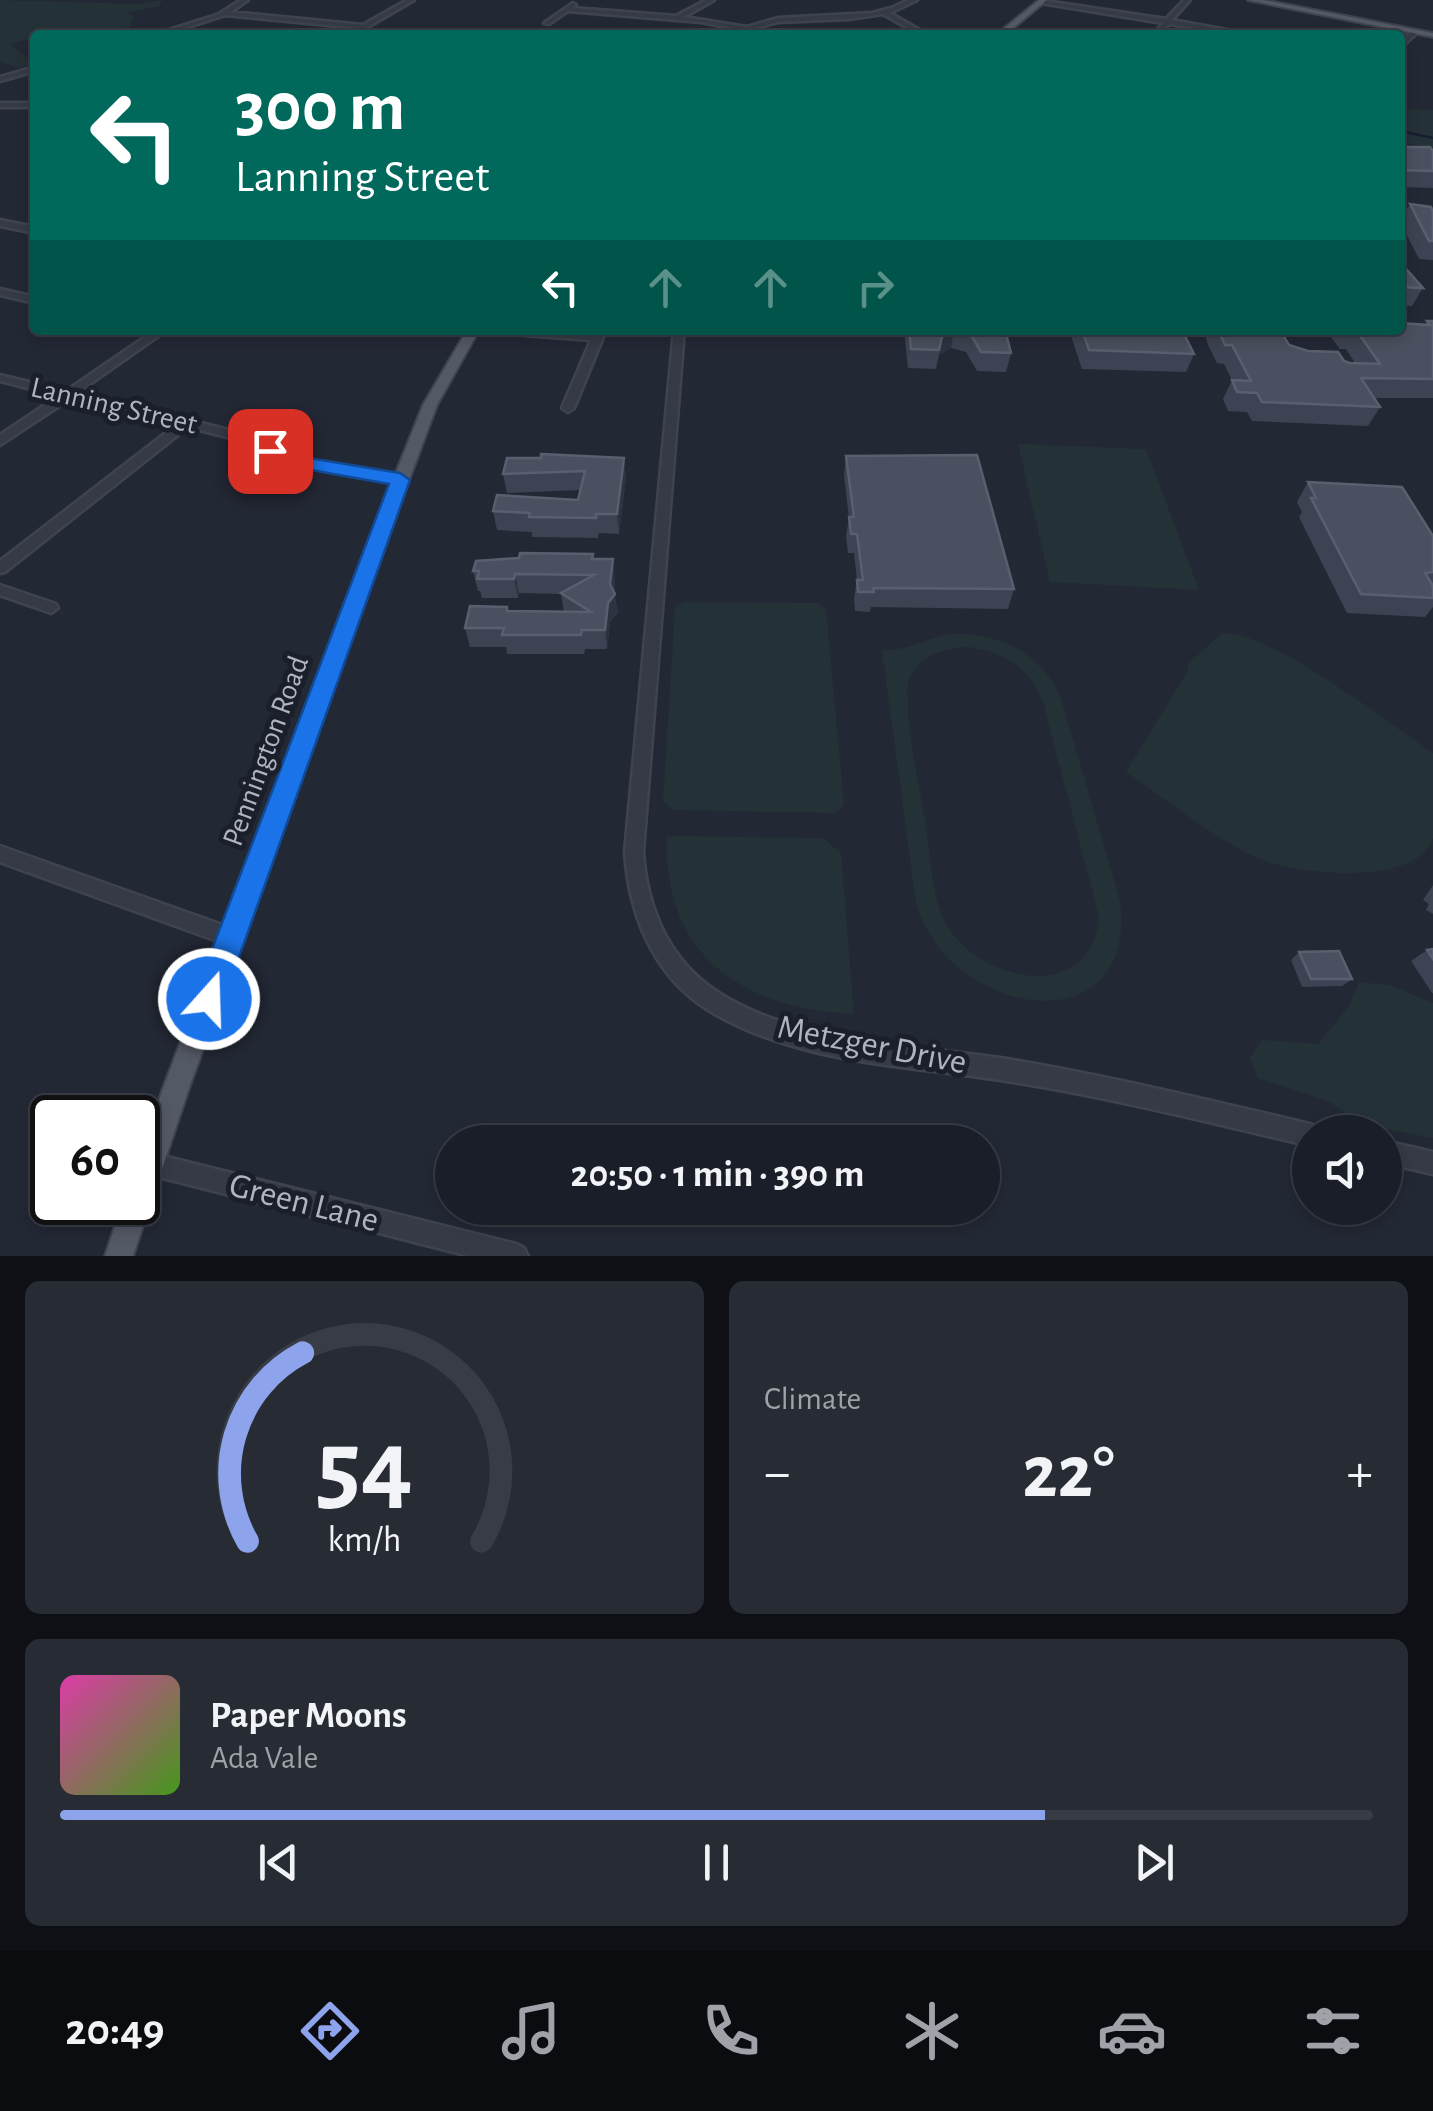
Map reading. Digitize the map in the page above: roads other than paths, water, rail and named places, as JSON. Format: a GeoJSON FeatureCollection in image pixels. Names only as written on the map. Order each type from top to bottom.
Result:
{"type":"FeatureCollection","features":[{"type":"Feature","properties":{"kind":"main road"},"geometry":{"type":"LineString","coordinates":[[1252,0],[1404,30]]}},
{"type":"Feature","properties":{"kind":"main road"},"geometry":{"type":"LineString","coordinates":[[1006,30],[1042,1]]}},
{"type":"Feature","properties":{"kind":"main road"},"geometry":{"type":"LineString","coordinates":[[1405,30],[1433,35]]}},
{"type":"Feature","properties":{"kind":"main road","name":"Pennington Road"},"geometry":{"type":"LineString","coordinates":[[160,1139],[400,480],[429,408],[470,335]]}},
{"type":"Feature","properties":{"kind":"main road","name":"Pennington Road"},"geometry":{"type":"LineString","coordinates":[[119,1256],[129,1225]]}},
{"type":"Feature","properties":{"kind":"street"},"geometry":{"type":"LineString","coordinates":[[172,30],[226,13],[245,0]]}},
{"type":"Feature","properties":{"kind":"street"},"geometry":{"type":"LineString","coordinates":[[360,30],[411,0]]}},
{"type":"Feature","properties":{"kind":"street"},"geometry":{"type":"LineString","coordinates":[[547,23],[580,0]]}},
{"type":"Feature","properties":{"kind":"street"},"geometry":{"type":"LineString","coordinates":[[677,18],[711,0]]}},
{"type":"Feature","properties":{"kind":"street"},"geometry":{"type":"LineString","coordinates":[[567,10],[677,18],[746,29],[783,20],[884,12],[914,0]]}},
{"type":"Feature","properties":{"kind":"street"},"geometry":{"type":"LineString","coordinates":[[1161,30],[1187,0]]}},
{"type":"Feature","properties":{"kind":"street"},"geometry":{"type":"LineString","coordinates":[[1042,1],[1219,30]]}},
{"type":"Feature","properties":{"kind":"street"},"geometry":{"type":"LineString","coordinates":[[884,12],[916,30]]}},
{"type":"Feature","properties":{"kind":"street"},"geometry":{"type":"LineString","coordinates":[[226,13],[364,27]]}},
{"type":"Feature","properties":{"kind":"street"},"geometry":{"type":"LineString","coordinates":[[1405,41],[1414,32]]}},
{"type":"Feature","properties":{"kind":"street"},"geometry":{"type":"LineString","coordinates":[[0,79],[30,70]]}},
{"type":"Feature","properties":{"kind":"street"},"geometry":{"type":"LineString","coordinates":[[0,106],[30,106]]}},
{"type":"Feature","properties":{"kind":"street"},"geometry":{"type":"LineString","coordinates":[[0,223],[30,229]]}},
{"type":"Feature","properties":{"kind":"street"},"geometry":{"type":"LineString","coordinates":[[0,292],[30,299]]}},
{"type":"Feature","properties":{"kind":"street"},"geometry":{"type":"LineString","coordinates":[[0,441],[153,335]]}},
{"type":"Feature","properties":{"kind":"street"},"geometry":{"type":"LineString","coordinates":[[568,408],[599,335]]}},
{"type":"Feature","properties":{"kind":"street","name":"Metzger Drive"},"geometry":{"type":"LineString","coordinates":[[678,335],[634,852],[639,900],[658,945],[709,998],[778,1030],[1016,1071],[1292,1130]]}},
{"type":"Feature","properties":{"kind":"street","name":"Lanning Street"},"geometry":{"type":"LineString","coordinates":[[0,378],[187,422],[250,440],[300,462],[400,480]]}},
{"type":"Feature","properties":{"kind":"street"},"geometry":{"type":"LineString","coordinates":[[0,568],[187,422]]}},
{"type":"Feature","properties":{"kind":"street"},"geometry":{"type":"LineString","coordinates":[[0,590],[51,608]]}},
{"type":"Feature","properties":{"kind":"street"},"geometry":{"type":"LineString","coordinates":[[0,854],[232,938]]}},
{"type":"Feature","properties":{"kind":"street"},"geometry":{"type":"LineString","coordinates":[[1402,1156],[1433,1163]]}},
{"type":"Feature","properties":{"kind":"street","name":"Green Lane"},"geometry":{"type":"LineString","coordinates":[[160,1166],[516,1256]]}},
{"type":"Feature","properties":{"kind":"waterway"},"geometry":{"type":"LineString","coordinates":[[1405,132],[1433,138]]}}]}
